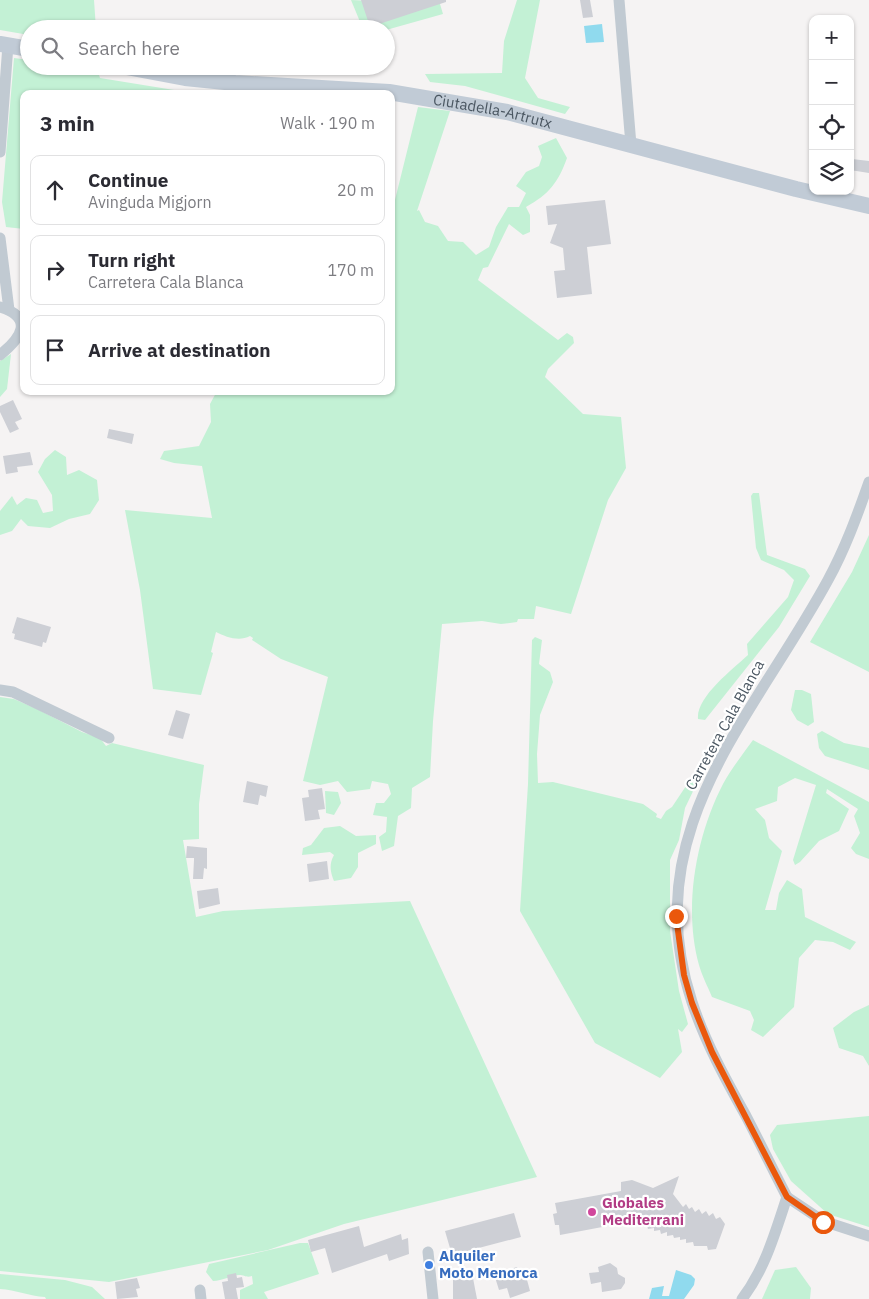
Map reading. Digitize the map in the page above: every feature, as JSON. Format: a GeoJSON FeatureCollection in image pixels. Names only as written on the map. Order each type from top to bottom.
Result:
{"type":"FeatureCollection","features":[{"type":"Feature","properties":{"kind":"main road"},"geometry":{"type":"LineString","coordinates":[[4,45],[20,48]]}},
{"type":"Feature","properties":{"kind":"main road","name":"Ciutadella-Artrutx"},"geometry":{"type":"LineString","coordinates":[[178,75],[210,80],[339,90]]}},
{"type":"Feature","properties":{"kind":"main road","name":"Ciutadella-Artrutx"},"geometry":{"type":"LineString","coordinates":[[395,94],[417,96],[507,112],[865,208]]}},
{"type":"Feature","properties":{"kind":"street"},"geometry":{"type":"LineString","coordinates":[[619,0],[631,145]]}},
{"type":"Feature","properties":{"kind":"street"},"geometry":{"type":"LineString","coordinates":[[0,152],[4,45]]}},
{"type":"Feature","properties":{"kind":"street"},"geometry":{"type":"LineString","coordinates":[[0,238],[4,309],[16,314],[20,320]]}},
{"type":"Feature","properties":{"kind":"street"},"geometry":{"type":"LineString","coordinates":[[0,355],[16,342],[20,334]]}},
{"type":"Feature","properties":{"kind":"street","name":"Carretera Cala Blanca"},"geometry":{"type":"LineString","coordinates":[[787,1197],[712,1052],[692,1003],[678,942],[676,916],[678,881],[687,834],[700,798],[740,724],[827,581],[845,546],[869,482]]}},
{"type":"Feature","properties":{"kind":"street"},"geometry":{"type":"LineString","coordinates":[[0,690],[13,692],[109,738]]}},
{"type":"Feature","properties":{"kind":"street"},"geometry":{"type":"LineString","coordinates":[[742,1299],[755,1281],[770,1246],[787,1197],[823,1222],[869,1236]]}},
{"type":"Feature","properties":{"kind":"street"},"geometry":{"type":"LineString","coordinates":[[428,1252],[433,1299]]}},
{"type":"Feature","properties":{"kind":"green space"},"geometry":{"type":"Polygon","coordinates":[[[0,0],[94,0],[95,20],[20,20],[20,33],[0,30],[0,0]]]}},
{"type":"Feature","properties":{"kind":"green space"},"geometry":{"type":"Polygon","coordinates":[[[351,0],[440,4],[443,14],[395,27],[395,20],[359,20],[351,0]]]}},
{"type":"Feature","properties":{"kind":"green space"},"geometry":{"type":"Polygon","coordinates":[[[517,0],[540,0],[525,78],[538,98],[570,107],[565,114],[465,86],[430,82],[425,74],[502,73],[504,41],[517,0]]]}},
{"type":"Feature","properties":{"kind":"green space"},"geometry":{"type":"Polygon","coordinates":[[[14,58],[20,59],[20,75],[99,75],[100,78],[174,90],[20,90],[20,229],[6,227],[2,202],[14,58]]]}},
{"type":"Feature","properties":{"kind":"green space"},"geometry":{"type":"Polygon","coordinates":[[[418,107],[450,111],[417,211],[419,210],[425,222],[438,226],[448,241],[463,242],[476,255],[489,247],[496,227],[508,207],[519,207],[526,193],[516,186],[526,172],[539,166],[542,157],[538,146],[556,138],[567,158],[552,187],[526,207],[530,215],[530,232],[523,235],[509,224],[488,267],[483,268],[478,280],[558,340],[567,333],[573,337],[574,343],[548,369],[545,377],[583,414],[621,417],[626,468],[608,500],[571,614],[536,606],[534,619],[518,619],[517,622],[501,624],[482,621],[442,624],[430,777],[412,788],[411,808],[398,816],[394,846],[382,851],[379,837],[386,832],[387,817],[373,815],[376,803],[384,803],[391,794],[388,784],[372,781],[370,789],[347,792],[338,781],[320,785],[303,781],[328,677],[281,659],[252,640],[253,638],[250,636],[237,639],[216,632],[211,652],[213,653],[201,695],[153,689],[140,590],[125,510],[212,518],[202,466],[174,463],[160,459],[164,451],[199,446],[211,422],[210,404],[215,395],[395,395],[395,200],[418,107]]]}},
{"type":"Feature","properties":{"kind":"green space"},"geometry":{"type":"Polygon","coordinates":[[[11,354],[7,389],[0,397],[0,361],[11,354]]]}},
{"type":"Feature","properties":{"kind":"green space"},"geometry":{"type":"Polygon","coordinates":[[[55,450],[66,457],[67,475],[79,470],[97,480],[99,500],[90,514],[69,519],[50,528],[28,526],[21,519],[12,531],[0,535],[0,511],[12,496],[17,505],[26,498],[37,500],[43,513],[53,511],[52,495],[38,472],[45,459],[55,450]]]}},
{"type":"Feature","properties":{"kind":"green space"},"geometry":{"type":"Polygon","coordinates":[[[753,493],[759,493],[767,555],[805,569],[810,576],[779,627],[705,720],[698,719],[699,711],[709,693],[716,684],[748,655],[747,644],[788,597],[794,580],[784,570],[761,560],[756,548],[751,496],[753,493]]]}},
{"type":"Feature","properties":{"kind":"green space"},"geometry":{"type":"Polygon","coordinates":[[[869,535],[869,672],[810,642],[852,572],[869,535]]]}},
{"type":"Feature","properties":{"kind":"green space"},"geometry":{"type":"Polygon","coordinates":[[[535,637],[542,640],[539,664],[550,672],[553,682],[540,715],[537,754],[538,783],[553,782],[643,804],[657,814],[656,817],[661,819],[666,811],[672,807],[690,780],[696,785],[685,808],[679,840],[670,860],[670,931],[679,991],[688,1024],[682,1032],[678,1029],[682,1052],[660,1078],[595,1043],[520,911],[528,784],[532,640],[535,637]]]}},
{"type":"Feature","properties":{"kind":"green space"},"geometry":{"type":"Polygon","coordinates":[[[795,690],[802,690],[811,694],[814,722],[808,726],[797,720],[791,710],[795,690]]]}},
{"type":"Feature","properties":{"kind":"green space"},"geometry":{"type":"Polygon","coordinates":[[[0,697],[14,699],[82,732],[100,738],[106,746],[112,743],[204,765],[199,804],[199,839],[183,840],[196,917],[223,911],[410,901],[537,1177],[344,1224],[268,1250],[109,1282],[0,1271],[0,697]]]}},
{"type":"Feature","properties":{"kind":"green space"},"geometry":{"type":"Polygon","coordinates":[[[822,731],[844,743],[869,748],[869,770],[825,756],[819,748],[817,734],[822,731]]]}},
{"type":"Feature","properties":{"kind":"green space"},"geometry":{"type":"Polygon","coordinates":[[[753,740],[869,802],[869,859],[856,854],[851,848],[860,833],[854,816],[858,809],[827,789],[826,793],[849,809],[839,831],[819,841],[795,865],[793,860],[816,785],[795,778],[778,787],[777,801],[755,809],[765,820],[769,838],[782,851],[765,910],[776,910],[779,893],[787,880],[802,889],[805,917],[856,942],[850,950],[833,942],[815,940],[799,958],[794,1007],[763,1037],[751,1030],[754,1020],[750,1011],[712,997],[699,965],[694,943],[692,920],[692,896],[695,873],[699,849],[706,826],[723,784],[753,740]]]}},
{"type":"Feature","properties":{"kind":"green space"},"geometry":{"type":"Polygon","coordinates":[[[325,791],[338,792],[341,803],[334,815],[326,813],[325,791]]]}},
{"type":"Feature","properties":{"kind":"green space"},"geometry":{"type":"Polygon","coordinates":[[[340,826],[356,836],[376,835],[376,844],[358,853],[358,867],[351,878],[334,881],[331,861],[334,855],[330,852],[302,855],[303,848],[311,845],[324,828],[340,826]]]}},
{"type":"Feature","properties":{"kind":"green space"},"geometry":{"type":"Polygon","coordinates":[[[869,1005],[869,1066],[863,1056],[839,1048],[833,1028],[854,1012],[869,1005]]]}},
{"type":"Feature","properties":{"kind":"green space"},"geometry":{"type":"Polygon","coordinates":[[[869,1116],[869,1227],[828,1214],[791,1181],[773,1149],[770,1135],[777,1125],[869,1116]]]}},
{"type":"Feature","properties":{"kind":"green space"},"geometry":{"type":"Polygon","coordinates":[[[300,1243],[308,1243],[319,1274],[264,1292],[268,1299],[240,1299],[240,1290],[253,1284],[252,1276],[237,1275],[213,1281],[206,1272],[209,1264],[300,1243]]]}},
{"type":"Feature","properties":{"kind":"green space"},"geometry":{"type":"Polygon","coordinates":[[[796,1267],[811,1288],[810,1299],[762,1299],[775,1270],[796,1267]]]}},
{"type":"Feature","properties":{"kind":"green space"},"geometry":{"type":"Polygon","coordinates":[[[0,1274],[65,1280],[92,1287],[105,1299],[46,1299],[45,1297],[0,1289],[0,1274]]]}},
{"type":"Feature","properties":{"kind":"water"},"geometry":{"type":"Polygon","coordinates":[[[602,24],[604,42],[586,43],[584,26],[602,24]]]}},
{"type":"Feature","properties":{"kind":"water"},"geometry":{"type":"Polygon","coordinates":[[[676,1270],[691,1275],[695,1279],[694,1285],[684,1299],[649,1299],[652,1288],[664,1286],[662,1296],[669,1296],[676,1270]]]}},
{"type":"Feature","properties":{"kind":"building"},"geometry":{"type":"Polygon","coordinates":[[[361,0],[446,0],[446,2],[391,20],[368,20],[361,0]]]}},
{"type":"Feature","properties":{"kind":"building"},"geometry":{"type":"Polygon","coordinates":[[[580,0],[590,0],[593,17],[583,18],[580,0]]]}},
{"type":"Feature","properties":{"kind":"building"},"geometry":{"type":"Polygon","coordinates":[[[854,159],[869,161],[869,173],[854,171],[854,159]]]}},
{"type":"Feature","properties":{"kind":"building"},"geometry":{"type":"Polygon","coordinates":[[[605,200],[611,244],[587,247],[592,294],[557,298],[554,271],[565,270],[563,248],[550,243],[557,224],[548,225],[546,206],[605,200]]]}},
{"type":"Feature","properties":{"kind":"building"},"geometry":{"type":"Polygon","coordinates":[[[13,400],[22,419],[15,422],[19,429],[10,433],[0,412],[0,406],[13,400]]]}},
{"type":"Feature","properties":{"kind":"building"},"geometry":{"type":"Polygon","coordinates":[[[109,429],[134,434],[132,444],[107,438],[109,429]]]}},
{"type":"Feature","properties":{"kind":"building"},"geometry":{"type":"Polygon","coordinates":[[[30,452],[33,465],[17,467],[18,472],[6,474],[3,456],[30,452]]]}},
{"type":"Feature","properties":{"kind":"building"},"geometry":{"type":"Polygon","coordinates":[[[17,617],[51,627],[46,643],[43,642],[42,647],[14,639],[15,634],[12,633],[17,617]]]}},
{"type":"Feature","properties":{"kind":"building"},"geometry":{"type":"Polygon","coordinates":[[[176,710],[190,714],[183,739],[168,735],[176,710]]]}},
{"type":"Feature","properties":{"kind":"building"},"geometry":{"type":"Polygon","coordinates":[[[247,781],[268,786],[266,797],[260,795],[258,805],[243,802],[247,781]]]}},
{"type":"Feature","properties":{"kind":"building"},"geometry":{"type":"Polygon","coordinates":[[[322,788],[325,809],[318,810],[320,819],[305,821],[302,798],[309,797],[308,790],[322,788]]]}},
{"type":"Feature","properties":{"kind":"building"},"geometry":{"type":"Polygon","coordinates":[[[187,846],[207,848],[207,869],[204,868],[203,879],[193,879],[194,858],[186,858],[187,846]]]}},
{"type":"Feature","properties":{"kind":"building"},"geometry":{"type":"Polygon","coordinates":[[[327,861],[329,879],[309,882],[307,864],[327,861]]]}},
{"type":"Feature","properties":{"kind":"building"},"geometry":{"type":"Polygon","coordinates":[[[218,888],[220,904],[199,909],[197,891],[218,888]]]}},
{"type":"Feature","properties":{"kind":"building","name":"Globales Mediterrani"},"geometry":{"type":"Polygon","coordinates":[[[679,1176],[673,1194],[683,1207],[686,1204],[689,1209],[692,1207],[695,1212],[699,1209],[702,1214],[706,1211],[709,1216],[713,1213],[716,1219],[720,1217],[725,1224],[716,1249],[708,1250],[707,1246],[694,1246],[693,1242],[686,1243],[686,1239],[680,1240],[680,1237],[674,1238],[673,1235],[667,1236],[667,1232],[661,1234],[660,1230],[654,1231],[654,1228],[648,1229],[647,1226],[641,1227],[640,1223],[635,1224],[634,1221],[560,1235],[559,1225],[555,1225],[553,1214],[557,1213],[555,1203],[621,1191],[621,1182],[632,1180],[653,1188],[679,1176]]]}},
{"type":"Feature","properties":{"kind":"building"},"geometry":{"type":"Polygon","coordinates":[[[514,1213],[521,1237],[452,1255],[445,1231],[514,1213]]]}},
{"type":"Feature","properties":{"kind":"building"},"geometry":{"type":"Polygon","coordinates":[[[359,1226],[364,1247],[401,1234],[402,1240],[408,1238],[409,1254],[389,1261],[387,1254],[332,1273],[325,1248],[311,1252],[308,1240],[359,1226]]]}},
{"type":"Feature","properties":{"kind":"building"},"geometry":{"type":"Polygon","coordinates":[[[610,1263],[617,1268],[618,1274],[625,1278],[625,1283],[621,1289],[602,1292],[601,1282],[591,1284],[589,1273],[599,1272],[598,1267],[610,1263]]]}},
{"type":"Feature","properties":{"kind":"building"},"geometry":{"type":"Polygon","coordinates":[[[517,1267],[521,1278],[526,1276],[530,1291],[510,1298],[507,1288],[499,1290],[494,1274],[517,1267]]]}},
{"type":"Feature","properties":{"kind":"building"},"geometry":{"type":"Polygon","coordinates":[[[236,1273],[237,1278],[242,1277],[244,1287],[236,1288],[238,1299],[225,1299],[222,1282],[228,1281],[227,1275],[236,1273]]]}},
{"type":"Feature","properties":{"kind":"building"},"geometry":{"type":"Polygon","coordinates":[[[472,1273],[477,1299],[453,1299],[453,1277],[472,1273]]]}},
{"type":"Feature","properties":{"kind":"building"},"geometry":{"type":"Polygon","coordinates":[[[137,1278],[140,1288],[136,1289],[138,1297],[117,1299],[115,1282],[137,1278]]]}},
{"type":"Feature","properties":{"kind":"place","name":"Globales Mediterrani"},"geometry":{"type":"Point","coordinates":[592,1212]}},
{"type":"Feature","properties":{"kind":"place","name":"Alquiler Moto Menorca"},"geometry":{"type":"Point","coordinates":[429,1265]}},
{"type":"Feature","properties":{"kind":"route"},"geometry":{"type":"LineString","coordinates":[[676,916],[678,942],[684,975],[692,1003],[712,1052],[787,1197],[823,1222]]}}]}
